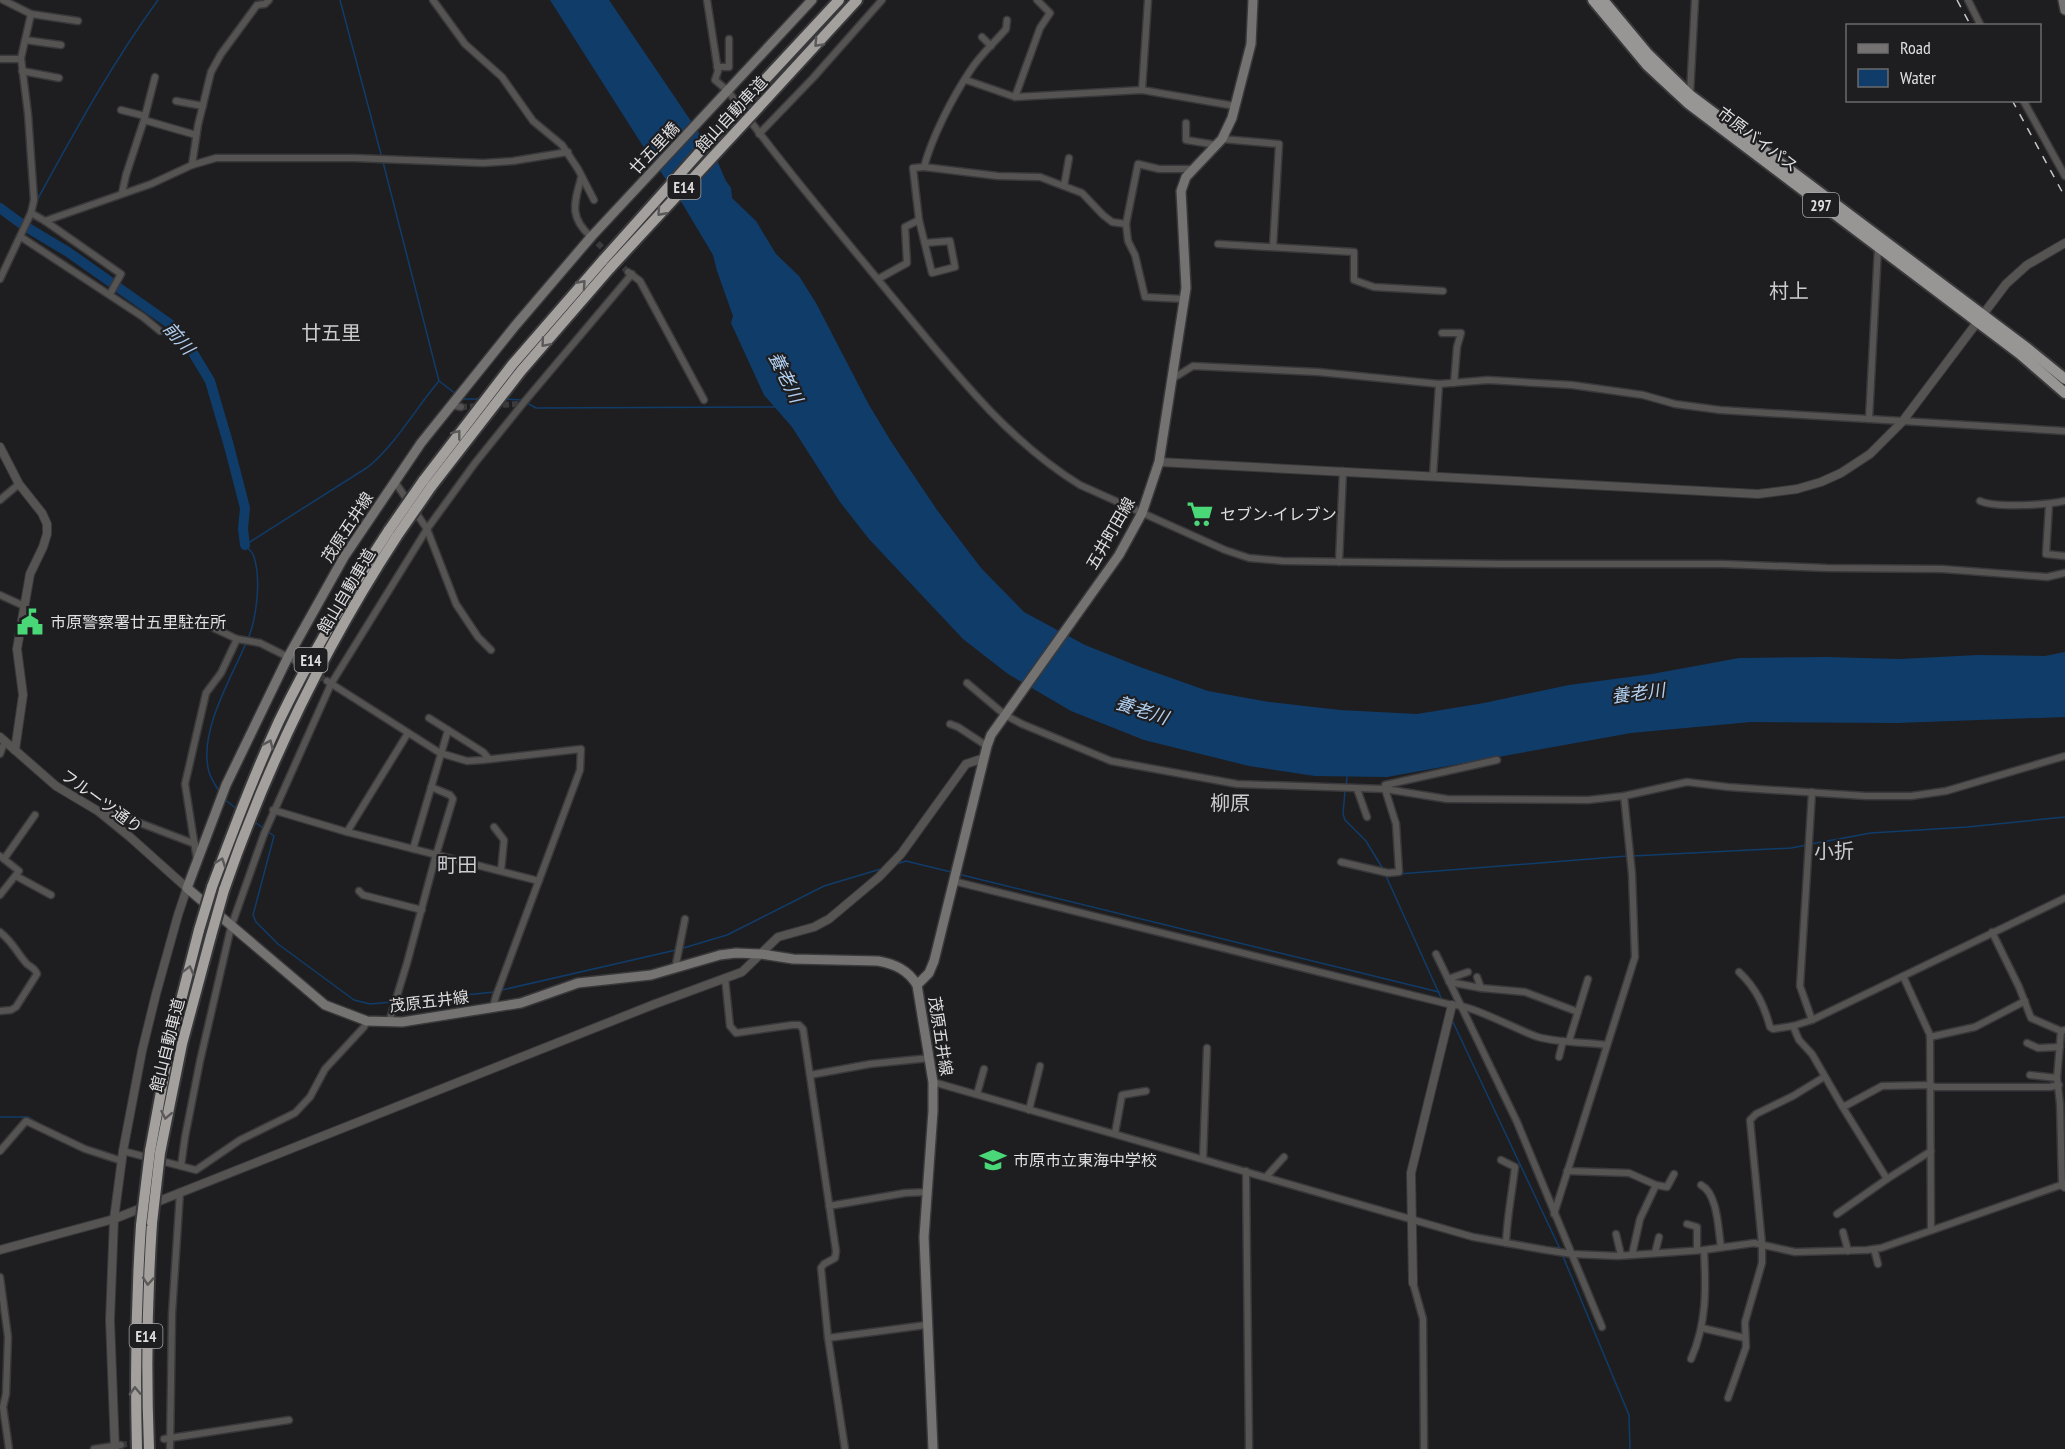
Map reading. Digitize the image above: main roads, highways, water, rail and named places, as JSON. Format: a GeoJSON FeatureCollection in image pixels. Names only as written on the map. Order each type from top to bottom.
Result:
{"type":"FeatureCollection","features":[{"type":"Feature","properties":{"kind":"highway","name":"館山自動車道"},"geometry":{"type":"LineString","coordinates":[[608,263],[747,99],[839,0]]}},
{"type":"Feature","properties":{"kind":"highway","name":"館山自動車道"},"geometry":{"type":"LineString","coordinates":[[137,1449],[136,1294],[170,1043],[212,887],[236,839],[280,720],[346,597],[512,365],[758,108],[857,0]]}},
{"type":"Feature","properties":{"kind":"highway","name":"市原バイパス"},"geometry":{"type":"LineString","coordinates":[[1593,0],[1627,43],[1677,95],[1709,121],[1878,248],[2065,378]]}},
{"type":"Feature","properties":{"kind":"highway","name":"市原バイパス"},"geometry":{"type":"LineString","coordinates":[[1603,0],[1659,66],[1690,95],[1979,318],[2065,393]]}},
{"type":"Feature","properties":{"kind":"highway","name":"館山自動車道"},"geometry":{"type":"LineString","coordinates":[[155,1152],[236,839]]}},
{"type":"Feature","properties":{"kind":"highway","name":"館山自動車道"},"geometry":{"type":"LineString","coordinates":[[146,1224],[146,1364],[149,1449]]}},
{"type":"Feature","properties":{"kind":"main road","name":"廿五里橋"},"geometry":{"type":"LineString","coordinates":[[602,226],[812,0]]}},
{"type":"Feature","properties":{"kind":"main road","name":"五井町田線"},"geometry":{"type":"LineString","coordinates":[[917,985],[929,973],[934,961],[987,746],[1005,715],[1119,555],[1142,513],[1159,462],[1184,299],[1186,257],[1181,191],[1186,177],[1220,142],[1235,106],[1251,44],[1253,0]]}},
{"type":"Feature","properties":{"kind":"main road"},"geometry":{"type":"LineString","coordinates":[[2063,0],[2065,10]]}},
{"type":"Feature","properties":{"kind":"main road","name":"茂原五井線"},"geometry":{"type":"LineString","coordinates":[[602,226],[515,326],[456,406],[421,443],[344,557],[226,785],[187,888],[325,1005],[368,1021],[402,1022],[521,1003],[578,983],[635,978],[736,953],[793,959],[866,960],[890,963],[903,969],[917,985],[933,1082],[924,1237],[933,1449]]}},
{"type":"Feature","properties":{"kind":"water","name":"養老川"},"geometry":{"type":"Polygon","coordinates":[[[550,0],[609,0],[716,158],[731,188],[732,198],[756,221],[776,254],[799,276],[816,303],[869,405],[937,510],[981,568],[1024,612],[1085,645],[1208,691],[1269,702],[1340,710],[1417,714],[1569,685],[1652,674],[1739,658],[1899,659],[1978,655],[2045,656],[2065,652],[2065,717],[1897,723],[1751,722],[1631,733],[1387,777],[1315,776],[1249,766],[1144,740],[1071,711],[1008,674],[963,639],[869,539],[840,502],[792,427],[764,395],[731,323],[733,316],[713,255],[682,203],[550,0]]]}},
{"type":"Feature","properties":{"kind":"waterway"},"geometry":{"type":"LineString","coordinates":[[36,202],[109,73],[158,0]]}},
{"type":"Feature","properties":{"kind":"waterway"},"geometry":{"type":"LineString","coordinates":[[340,0],[382,158]]}},
{"type":"Feature","properties":{"kind":"waterway"},"geometry":{"type":"LineString","coordinates":[[383,162],[439,381],[456,394]]}},
{"type":"Feature","properties":{"kind":"waterway","name":"前川"},"geometry":{"type":"LineString","coordinates":[[0,208],[68,252],[170,324],[189,346],[210,381],[229,446],[245,508],[243,529],[245,545]]}},
{"type":"Feature","properties":{"kind":"waterway"},"geometry":{"type":"LineString","coordinates":[[248,639],[256,609],[258,587],[253,555],[245,545],[368,467],[396,437],[439,381]]}},
{"type":"Feature","properties":{"kind":"waterway"},"geometry":{"type":"LineString","coordinates":[[462,399],[481,399]]}},
{"type":"Feature","properties":{"kind":"waterway"},"geometry":{"type":"LineString","coordinates":[[504,399],[523,400]]}},
{"type":"Feature","properties":{"kind":"waterway"},"geometry":{"type":"LineString","coordinates":[[527,403],[536,408],[776,407]]}},
{"type":"Feature","properties":{"kind":"waterway"},"geometry":{"type":"LineString","coordinates":[[220,793],[209,772],[208,740],[218,706],[246,643]]}},
{"type":"Feature","properties":{"kind":"waterway"},"geometry":{"type":"LineString","coordinates":[[1346,787],[1347,777]]}},
{"type":"Feature","properties":{"kind":"waterway"},"geometry":{"type":"LineString","coordinates":[[1345,791],[1343,814],[1345,820],[1366,841],[1383,869]]}},
{"type":"Feature","properties":{"kind":"waterway"},"geometry":{"type":"LineString","coordinates":[[224,799],[237,809]]}},
{"type":"Feature","properties":{"kind":"waterway"},"geometry":{"type":"LineString","coordinates":[[1811,844],[1871,833],[1967,827],[2065,817]]}},
{"type":"Feature","properties":{"kind":"waterway"},"geometry":{"type":"LineString","coordinates":[[255,822],[263,828]]}},
{"type":"Feature","properties":{"kind":"waterway"},"geometry":{"type":"LineString","coordinates":[[267,831],[274,836],[253,915],[256,922],[278,944],[354,1000],[370,1004],[393,1002]]}},
{"type":"Feature","properties":{"kind":"waterway"},"geometry":{"type":"LineString","coordinates":[[1632,856],[1791,848],[1807,845]]}},
{"type":"Feature","properties":{"kind":"waterway"},"geometry":{"type":"LineString","coordinates":[[1399,874],[1627,856]]}},
{"type":"Feature","properties":{"kind":"waterway"},"geometry":{"type":"LineString","coordinates":[[897,864],[906,861],[951,872]]}},
{"type":"Feature","properties":{"kind":"waterway"},"geometry":{"type":"LineString","coordinates":[[680,949],[727,935],[824,886],[884,868]]}},
{"type":"Feature","properties":{"kind":"waterway"},"geometry":{"type":"LineString","coordinates":[[958,874],[1439,992]]}},
{"type":"Feature","properties":{"kind":"waterway"},"geometry":{"type":"LineString","coordinates":[[1386,876],[1442,1000]]}},
{"type":"Feature","properties":{"kind":"waterway"},"geometry":{"type":"LineString","coordinates":[[502,990],[676,950]]}},
{"type":"Feature","properties":{"kind":"waterway"},"geometry":{"type":"LineString","coordinates":[[398,1002],[494,992]]}},
{"type":"Feature","properties":{"kind":"waterway"},"geometry":{"type":"LineString","coordinates":[[1452,1020],[1560,1249]]}},
{"type":"Feature","properties":{"kind":"waterway"},"geometry":{"type":"LineString","coordinates":[[0,1117],[28,1117],[41,1125]]}},
{"type":"Feature","properties":{"kind":"waterway"},"geometry":{"type":"LineString","coordinates":[[1562,1254],[1629,1415],[1630,1449]]}},
{"type":"Feature","properties":{"kind":"tunnel"},"geometry":{"type":"LineString","coordinates":[[591,237],[628,272]]}},
{"type":"Feature","properties":{"kind":"tunnel"},"geometry":{"type":"LineString","coordinates":[[494,405],[519,404]]}},
{"type":"Feature","properties":{"kind":"tunnel"},"geometry":{"type":"LineString","coordinates":[[461,407],[481,406]]}},
{"type":"Feature","properties":{"kind":"tunnel"},"geometry":{"type":"LineString","coordinates":[[296,661],[327,681]]}},
{"type":"Feature","properties":{"kind":"tunnel"},"geometry":{"type":"LineString","coordinates":[[121,1445],[138,1442]]}},
{"type":"Feature","properties":{"kind":"railway"},"geometry":{"type":"LineString","coordinates":[[1957,0],[1970,24]]}},
{"type":"Feature","properties":{"kind":"railway"},"geometry":{"type":"LineString","coordinates":[[2013,102],[2065,197]]}},
{"type":"Feature","properties":{"kind":"place","name":"セブン-イレブン"},"geometry":{"type":"Point","coordinates":[1200,514]}},
{"type":"Feature","properties":{"kind":"place","name":"市原警察署廿五里駐在所"},"geometry":{"type":"Point","coordinates":[30,622]}},
{"type":"Feature","properties":{"kind":"place","name":"市原市立東海中学校"},"geometry":{"type":"Point","coordinates":[993,1160]}},
{"type":"Feature","properties":{"kind":"district","name":"村上"},"geometry":{"type":"Point","coordinates":[1789,291]}},
{"type":"Feature","properties":{"kind":"district","name":"廿五里"},"geometry":{"type":"Point","coordinates":[331,333]}},
{"type":"Feature","properties":{"kind":"district","name":"柳原"},"geometry":{"type":"Point","coordinates":[1230,803]}},
{"type":"Feature","properties":{"kind":"district","name":"小折"},"geometry":{"type":"Point","coordinates":[1834,851]}},
{"type":"Feature","properties":{"kind":"district","name":"町田"},"geometry":{"type":"Point","coordinates":[457,865]}}]}
